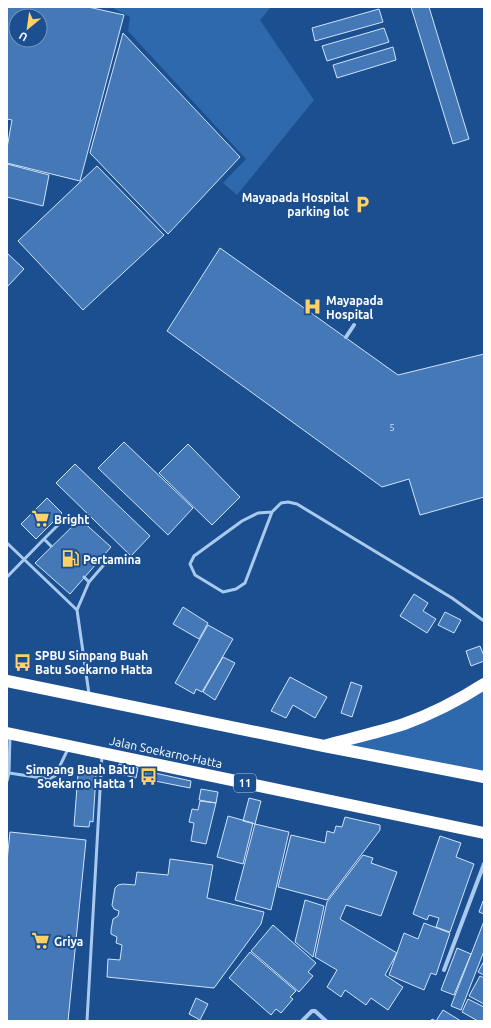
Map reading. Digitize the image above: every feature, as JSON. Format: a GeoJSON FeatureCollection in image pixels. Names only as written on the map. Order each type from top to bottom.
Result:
{"type":"FeatureCollection","features":[{"type":"Feature","properties":{"kind":"highway"},"geometry":{"type":"LineString","coordinates":[[7,681],[484,777]]}},
{"type":"Feature","properties":{"kind":"highway"},"geometry":{"type":"LineString","coordinates":[[324,746],[411,721],[438,710],[469,694],[484,684]]}},
{"type":"Feature","properties":{"kind":"highway","name":"Jalan Soekarno-Hatta"},"geometry":{"type":"LineString","coordinates":[[9,733],[484,833]]}},
{"type":"Feature","properties":{"kind":"street"},"geometry":{"type":"LineString","coordinates":[[346,337],[354,325]]}},
{"type":"Feature","properties":{"kind":"street"},"geometry":{"type":"LineString","coordinates":[[444,970],[484,864]]}},
{"type":"Feature","properties":{"kind":"street"},"geometry":{"type":"LineString","coordinates":[[302,1021],[312,1011],[315,1011],[326,1021]]}},
{"type":"Feature","properties":{"kind":"lane"},"geometry":{"type":"LineString","coordinates":[[272,512],[258,513],[242,521],[194,556],[190,564],[195,575],[223,592],[236,589],[245,583],[272,512],[281,503],[288,502],[297,504],[452,598],[484,621]]}},
{"type":"Feature","properties":{"kind":"lane"},"geometry":{"type":"LineString","coordinates":[[7,577],[65,518],[73,526]]}},
{"type":"Feature","properties":{"kind":"lane"},"geometry":{"type":"LineString","coordinates":[[44,539],[51,546]]}},
{"type":"Feature","properties":{"kind":"lane"},"geometry":{"type":"LineString","coordinates":[[7,543],[77,610]]}},
{"type":"Feature","properties":{"kind":"lane"},"geometry":{"type":"LineString","coordinates":[[90,698],[77,610],[89,582],[108,560],[104,555]]}},
{"type":"Feature","properties":{"kind":"lane"},"geometry":{"type":"LineString","coordinates":[[84,577],[89,582]]}},
{"type":"Feature","properties":{"kind":"lane"},"geometry":{"type":"LineString","coordinates":[[7,781],[9,773],[9,733]]}},
{"type":"Feature","properties":{"kind":"lane"},"geometry":{"type":"LineString","coordinates":[[9,773],[49,779],[53,778],[69,746]]}},
{"type":"Feature","properties":{"kind":"lane"},"geometry":{"type":"LineString","coordinates":[[87,1021],[102,752]]}},
{"type":"Feature","properties":{"kind":"shaded area"},"geometry":{"type":"Polygon","coordinates":[[[115,7],[271,7],[260,20],[314,100],[237,195],[223,183],[246,159],[128,31],[130,17],[114,9],[115,7]]]}},
{"type":"Feature","properties":{"kind":"shaded area"},"geometry":{"type":"Polygon","coordinates":[[[484,688],[484,773],[339,745],[484,688]]]}},
{"type":"Feature","properties":{"kind":"building"},"geometry":{"type":"Polygon","coordinates":[[[7,7],[88,7],[124,15],[80,181],[7,163],[7,148],[12,120],[7,119],[7,7]]]}},
{"type":"Feature","properties":{"kind":"building"},"geometry":{"type":"Polygon","coordinates":[[[411,7],[429,7],[469,139],[453,144],[411,7]]]}},
{"type":"Feature","properties":{"kind":"building"},"geometry":{"type":"Polygon","coordinates":[[[379,9],[383,22],[315,41],[312,28],[379,9]]]}},
{"type":"Feature","properties":{"kind":"building"},"geometry":{"type":"Polygon","coordinates":[[[384,28],[389,42],[327,61],[322,46],[384,28]]]}},
{"type":"Feature","properties":{"kind":"building"},"geometry":{"type":"Polygon","coordinates":[[[123,33],[240,157],[168,234],[90,153],[123,33]]]}},
{"type":"Feature","properties":{"kind":"building"},"geometry":{"type":"Polygon","coordinates":[[[393,47],[396,60],[337,78],[333,65],[393,47]]]}},
{"type":"Feature","properties":{"kind":"building"},"geometry":{"type":"Polygon","coordinates":[[[7,164],[49,175],[43,206],[7,197],[7,164]]]}},
{"type":"Feature","properties":{"kind":"building"},"geometry":{"type":"Polygon","coordinates":[[[97,166],[164,235],[83,310],[18,241],[97,166]]]}},
{"type":"Feature","properties":{"kind":"building"},"geometry":{"type":"Polygon","coordinates":[[[220,248],[398,375],[484,354],[484,497],[420,515],[409,479],[382,487],[167,331],[220,248]]]}},
{"type":"Feature","properties":{"kind":"building"},"geometry":{"type":"Polygon","coordinates":[[[7,253],[24,269],[7,287],[7,253]]]}},
{"type":"Feature","properties":{"kind":"building"},"geometry":{"type":"Polygon","coordinates":[[[124,442],[193,508],[168,535],[98,468],[124,442]]]}},
{"type":"Feature","properties":{"kind":"building"},"geometry":{"type":"Polygon","coordinates":[[[188,444],[240,497],[212,525],[159,473],[188,444]]]}},
{"type":"Feature","properties":{"kind":"building"},"geometry":{"type":"Polygon","coordinates":[[[75,464],[150,536],[131,556],[56,483],[75,464]]]}},
{"type":"Feature","properties":{"kind":"building","name":"Bright"},"geometry":{"type":"Polygon","coordinates":[[[47,498],[62,513],[36,539],[21,524],[47,498]]]}},
{"type":"Feature","properties":{"kind":"building","name":"Pertamina"},"geometry":{"type":"Polygon","coordinates":[[[80,519],[111,547],[70,594],[35,563],[80,519]]]}},
{"type":"Feature","properties":{"kind":"building"},"geometry":{"type":"Polygon","coordinates":[[[414,594],[428,603],[423,611],[436,619],[427,633],[400,616],[414,594]]]}},
{"type":"Feature","properties":{"kind":"building"},"geometry":{"type":"Polygon","coordinates":[[[183,607],[208,623],[199,639],[173,624],[183,607]]]}},
{"type":"Feature","properties":{"kind":"building"},"geometry":{"type":"Polygon","coordinates":[[[445,612],[461,620],[454,633],[438,625],[445,612]]]}},
{"type":"Feature","properties":{"kind":"building"},"geometry":{"type":"Polygon","coordinates":[[[208,625],[233,639],[202,692],[196,689],[194,694],[175,683],[208,625]]]}},
{"type":"Feature","properties":{"kind":"building"},"geometry":{"type":"Polygon","coordinates":[[[480,646],[484,656],[484,661],[471,666],[466,651],[480,646]]]}},
{"type":"Feature","properties":{"kind":"building"},"geometry":{"type":"Polygon","coordinates":[[[223,657],[235,663],[215,700],[203,692],[223,657]]]}},
{"type":"Feature","properties":{"kind":"building"},"geometry":{"type":"Polygon","coordinates":[[[290,677],[327,697],[315,718],[293,705],[286,718],[271,711],[290,677]]]}},
{"type":"Feature","properties":{"kind":"building"},"geometry":{"type":"Polygon","coordinates":[[[351,682],[362,686],[352,717],[341,713],[351,682]]]}},
{"type":"Feature","properties":{"kind":"building"},"geometry":{"type":"Polygon","coordinates":[[[119,764],[138,768],[136,778],[117,773],[119,764]]]}},
{"type":"Feature","properties":{"kind":"building"},"geometry":{"type":"Polygon","coordinates":[[[146,771],[191,781],[190,788],[145,779],[146,771]]]}},
{"type":"Feature","properties":{"kind":"building"},"geometry":{"type":"Polygon","coordinates":[[[78,774],[96,775],[93,822],[90,821],[89,827],[74,826],[78,774]]]}},
{"type":"Feature","properties":{"kind":"building"},"geometry":{"type":"Polygon","coordinates":[[[201,789],[218,792],[216,803],[199,800],[201,789]]]}},
{"type":"Feature","properties":{"kind":"building"},"geometry":{"type":"Polygon","coordinates":[[[249,798],[261,801],[255,824],[243,821],[249,798]]]}},
{"type":"Feature","properties":{"kind":"building"},"geometry":{"type":"Polygon","coordinates":[[[200,801],[216,803],[206,844],[191,841],[194,823],[189,822],[192,809],[198,810],[200,801]]]}},
{"type":"Feature","properties":{"kind":"building"},"geometry":{"type":"Polygon","coordinates":[[[228,816],[253,823],[243,864],[217,857],[228,816]]]}},
{"type":"Feature","properties":{"kind":"building"},"geometry":{"type":"Polygon","coordinates":[[[345,817],[380,825],[380,830],[327,900],[278,887],[291,835],[325,843],[327,831],[334,833],[336,826],[342,827],[345,817]]]}},
{"type":"Feature","properties":{"kind":"building"},"geometry":{"type":"Polygon","coordinates":[[[255,824],[289,832],[271,910],[235,900],[255,824]]]}},
{"type":"Feature","properties":{"kind":"building","name":"Griya"},"geometry":{"type":"Polygon","coordinates":[[[10,832],[86,840],[68,1021],[7,1021],[7,861],[10,832]]]}},
{"type":"Feature","properties":{"kind":"building"},"geometry":{"type":"Polygon","coordinates":[[[440,836],[461,843],[456,857],[474,864],[450,932],[436,927],[439,918],[429,915],[427,920],[413,914],[440,836]]]}},
{"type":"Feature","properties":{"kind":"building"},"geometry":{"type":"Polygon","coordinates":[[[363,855],[373,858],[371,863],[397,872],[381,916],[346,905],[340,919],[397,953],[385,975],[403,987],[388,1010],[371,998],[366,1005],[345,990],[341,997],[327,987],[337,970],[315,957],[327,902],[363,855]]]}},
{"type":"Feature","properties":{"kind":"building"},"geometry":{"type":"Polygon","coordinates":[[[170,859],[213,865],[207,898],[264,912],[261,924],[214,988],[107,977],[108,959],[120,960],[122,945],[116,943],[117,937],[111,934],[113,919],[118,916],[119,911],[114,909],[112,905],[115,888],[118,885],[123,884],[135,885],[137,872],[168,875],[170,859]]]}},
{"type":"Feature","properties":{"kind":"building"},"geometry":{"type":"Polygon","coordinates":[[[305,900],[324,906],[313,957],[295,942],[305,900]]]}},
{"type":"Feature","properties":{"kind":"building"},"geometry":{"type":"Polygon","coordinates":[[[484,901],[484,914],[479,912],[484,901]]]}},
{"type":"Feature","properties":{"kind":"building"},"geometry":{"type":"Polygon","coordinates":[[[484,921],[484,951],[461,1010],[451,1006],[484,921]]]}},
{"type":"Feature","properties":{"kind":"building"},"geometry":{"type":"Polygon","coordinates":[[[424,923],[450,933],[436,975],[431,973],[424,990],[389,975],[404,933],[418,939],[424,923]]]}},
{"type":"Feature","properties":{"kind":"building"},"geometry":{"type":"Polygon","coordinates":[[[273,925],[316,963],[308,972],[313,976],[299,992],[251,951],[273,925]]]}},
{"type":"Feature","properties":{"kind":"building"},"geometry":{"type":"Polygon","coordinates":[[[457,948],[471,954],[454,995],[441,990],[457,948]]]}},
{"type":"Feature","properties":{"kind":"building"},"geometry":{"type":"Polygon","coordinates":[[[250,952],[296,991],[290,997],[293,999],[281,1013],[276,1009],[271,1015],[229,978],[250,952]]]}},
{"type":"Feature","properties":{"kind":"building"},"geometry":{"type":"Polygon","coordinates":[[[484,961],[484,975],[478,972],[484,961]]]}},
{"type":"Feature","properties":{"kind":"building"},"geometry":{"type":"Polygon","coordinates":[[[480,976],[484,978],[484,1004],[469,996],[480,976]]]}},
{"type":"Feature","properties":{"kind":"building"},"geometry":{"type":"Polygon","coordinates":[[[196,998],[208,1004],[200,1020],[189,1014],[196,998]]]}},
{"type":"Feature","properties":{"kind":"building"},"geometry":{"type":"Polygon","coordinates":[[[468,999],[484,1007],[484,1021],[478,1021],[462,1012],[468,999]]]}},
{"type":"Feature","properties":{"kind":"building"},"geometry":{"type":"Polygon","coordinates":[[[443,1010],[461,1021],[436,1021],[443,1010]]]}},
{"type":"Feature","properties":{"kind":"place","name":"Mayapada Hospital parking lot"},"geometry":{"type":"Point","coordinates":[362,204]}},
{"type":"Feature","properties":{"kind":"place","name":"Mayapada Hospital"},"geometry":{"type":"Point","coordinates":[313,307]}},
{"type":"Feature","properties":{"kind":"place","name":"Bright"},"geometry":{"type":"Point","coordinates":[41,519]}},
{"type":"Feature","properties":{"kind":"place","name":"Pertamina"},"geometry":{"type":"Point","coordinates":[70,559]}},
{"type":"Feature","properties":{"kind":"place","name":"SPBU Simpang Buah Batu Soekarno Hatta"},"geometry":{"type":"Point","coordinates":[22,662]}},
{"type":"Feature","properties":{"kind":"place","name":"Simpang Buah Batu Soekarno Hatta 1"},"geometry":{"type":"Point","coordinates":[148,776]}},
{"type":"Feature","properties":{"kind":"place","name":"Griya"},"geometry":{"type":"Point","coordinates":[41,941]}}]}
